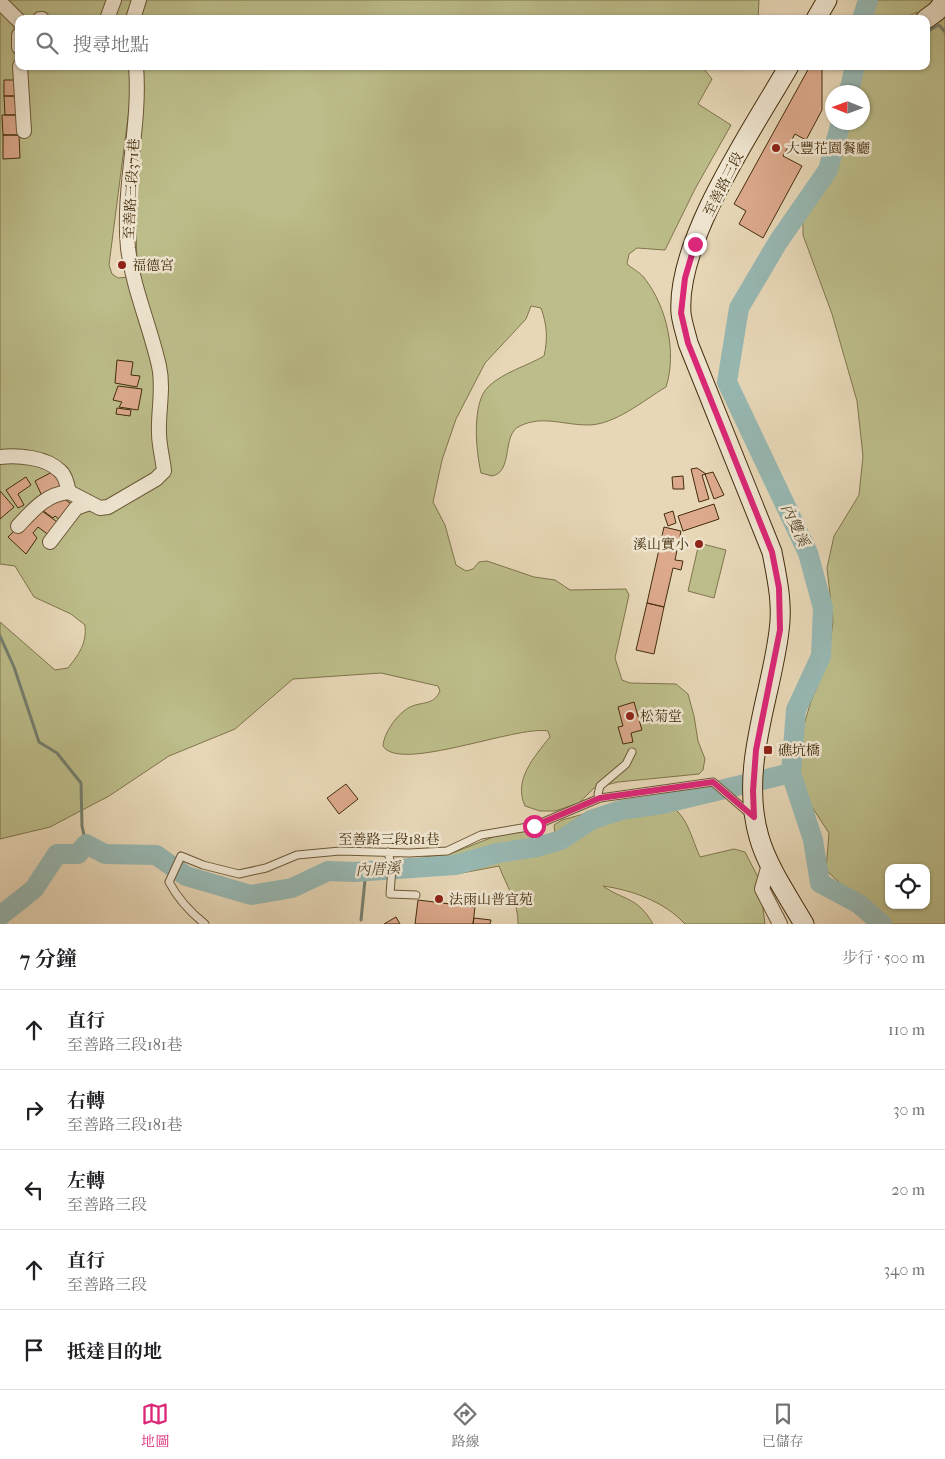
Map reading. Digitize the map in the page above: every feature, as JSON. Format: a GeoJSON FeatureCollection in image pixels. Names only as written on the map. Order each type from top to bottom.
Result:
{"type":"FeatureCollection","features":[{"type":"Feature","properties":{"kind":"street"},"geometry":{"type":"LineString","coordinates":[[108,15],[114,0]]}},
{"type":"Feature","properties":{"kind":"street"},"geometry":{"type":"LineString","coordinates":[[135,15],[139,0]]}},
{"type":"Feature","properties":{"kind":"street"},"geometry":{"type":"LineString","coordinates":[[818,15],[827,0]]}},
{"type":"Feature","properties":{"kind":"street"},"geometry":{"type":"LineString","coordinates":[[930,16],[938,11],[945,0]]}},
{"type":"Feature","properties":{"kind":"street"},"geometry":{"type":"LineString","coordinates":[[0,2],[15,17]]}},
{"type":"Feature","properties":{"kind":"street"},"geometry":{"type":"LineString","coordinates":[[20,70],[24,131]]}},
{"type":"Feature","properties":{"kind":"street","name":"至善路三段371巷"},"geometry":{"type":"LineString","coordinates":[[69,492],[100,508],[108,506],[156,479],[164,471],[159,434],[163,391],[159,366],[128,248],[128,210],[138,89],[136,70]]}},
{"type":"Feature","properties":{"kind":"street","name":"至善路三段"},"geometry":{"type":"LineString","coordinates":[[754,817],[754,771],[780,630],[779,588],[772,552],[688,343],[681,313],[685,278],[712,199],[787,70]]}},
{"type":"Feature","properties":{"kind":"street"},"geometry":{"type":"LineString","coordinates":[[0,457],[26,456],[60,470],[66,479],[69,492],[59,493],[42,501],[18,526]]}},
{"type":"Feature","properties":{"kind":"street"},"geometry":{"type":"LineString","coordinates":[[50,542],[76,508],[90,503]]}},
{"type":"Feature","properties":{"kind":"street"},"geometry":{"type":"LineString","coordinates":[[754,817],[759,838],[804,924]]}},
{"type":"Feature","properties":{"kind":"street"},"geometry":{"type":"LineString","coordinates":[[770,861],[762,889],[780,924]]}},
{"type":"Feature","properties":{"kind":"lane"},"geometry":{"type":"LineString","coordinates":[[600,798],[598,794],[600,786],[626,764],[632,752]]}},
{"type":"Feature","properties":{"kind":"lane","name":"至善路三段181巷"},"geometry":{"type":"LineString","coordinates":[[205,924],[191,913],[175,894],[169,882],[181,856],[203,865],[239,874],[266,868],[297,855],[340,851],[447,851],[481,835],[534,826],[600,798],[713,782],[754,817]]}},
{"type":"Feature","properties":{"kind":"lane"},"geometry":{"type":"LineString","coordinates":[[388,852],[392,868],[390,894],[416,895]]}},
{"type":"Feature","properties":{"kind":"green space"},"geometry":{"type":"Polygon","coordinates":[[[0,0],[134,0],[130,15],[15,15],[15,70],[130,70],[132,86],[109,265],[112,274],[118,278],[129,277],[137,266],[135,173],[140,70],[705,70],[712,79],[698,104],[731,125],[695,189],[665,250],[637,248],[629,254],[627,264],[645,279],[653,290],[664,317],[670,345],[669,374],[666,387],[619,416],[598,424],[579,425],[553,421],[537,421],[520,426],[514,430],[506,461],[499,473],[492,476],[481,473],[476,427],[479,403],[483,393],[495,381],[544,356],[546,343],[545,320],[541,308],[531,306],[526,319],[485,363],[456,419],[442,460],[433,502],[445,525],[456,565],[466,571],[473,569],[479,562],[487,561],[534,577],[555,580],[570,590],[626,589],[629,595],[615,658],[622,680],[630,683],[676,684],[688,694],[698,741],[705,759],[703,770],[699,774],[618,782],[594,788],[579,803],[555,811],[540,811],[525,806],[522,787],[527,769],[550,737],[548,731],[533,731],[511,735],[434,752],[393,753],[383,746],[392,724],[410,707],[434,699],[440,691],[438,686],[381,673],[293,679],[235,729],[169,756],[109,796],[50,827],[0,839],[0,622],[55,670],[68,668],[76,658],[85,638],[85,625],[71,614],[34,597],[15,566],[0,564],[0,0]]]}},
{"type":"Feature","properties":{"kind":"green space"},"geometry":{"type":"Polygon","coordinates":[[[145,0],[759,0],[758,15],[139,15],[145,0]]]}},
{"type":"Feature","properties":{"kind":"green space"},"geometry":{"type":"Polygon","coordinates":[[[872,0],[945,0],[945,924],[891,924],[862,895],[843,886],[826,870],[829,833],[810,804],[799,775],[801,735],[811,701],[828,661],[833,621],[827,568],[834,536],[859,495],[863,456],[857,401],[832,314],[803,235],[803,220],[826,189],[847,130],[870,130],[870,85],[857,85],[860,70],[930,70],[930,15],[916,15],[917,12],[911,15],[867,15],[867,11],[872,0]]]}},
{"type":"Feature","properties":{"kind":"green space"},"geometry":{"type":"Polygon","coordinates":[[[699,543],[726,550],[714,598],[688,591],[699,543]]]}},
{"type":"Feature","properties":{"kind":"green space"},"geometry":{"type":"Polygon","coordinates":[[[660,800],[682,816],[700,857],[734,849],[745,852],[759,879],[765,924],[685,924],[658,903],[636,894],[603,886],[636,904],[653,924],[518,924],[514,902],[499,866],[462,873],[417,871],[418,864],[423,857],[450,854],[503,833],[533,829],[540,835],[547,849],[557,851],[554,825],[562,820],[623,803],[660,800]]]}},
{"type":"Feature","properties":{"kind":"building","name":"大豐花園餐廳"},"geometry":{"type":"Polygon","coordinates":[[[808,70],[822,70],[822,110],[806,140],[795,134],[783,156],[802,166],[763,238],[739,224],[746,211],[734,204],[808,70]]]}},
{"type":"Feature","properties":{"kind":"building"},"geometry":{"type":"Polygon","coordinates":[[[4,80],[18,80],[19,96],[4,96],[4,80]]]}},
{"type":"Feature","properties":{"kind":"building"},"geometry":{"type":"Polygon","coordinates":[[[4,96],[19,96],[19,115],[5,115],[4,96]]]}},
{"type":"Feature","properties":{"kind":"building"},"geometry":{"type":"Polygon","coordinates":[[[2,115],[19,115],[19,135],[3,135],[2,115]]]}},
{"type":"Feature","properties":{"kind":"building"},"geometry":{"type":"Polygon","coordinates":[[[3,135],[19,135],[20,158],[3,159],[3,135]]]}},
{"type":"Feature","properties":{"kind":"building"},"geometry":{"type":"Polygon","coordinates":[[[117,360],[133,362],[131,375],[140,376],[137,387],[115,383],[117,360]]]}},
{"type":"Feature","properties":{"kind":"building"},"geometry":{"type":"Polygon","coordinates":[[[118,386],[142,389],[138,410],[119,407],[122,402],[113,400],[118,386]]]}},
{"type":"Feature","properties":{"kind":"building"},"geometry":{"type":"Polygon","coordinates":[[[117,408],[131,410],[130,416],[116,414],[117,408]]]}},
{"type":"Feature","properties":{"kind":"building"},"geometry":{"type":"Polygon","coordinates":[[[697,468],[706,474],[702,475],[709,499],[699,502],[691,469],[697,468]]]}},
{"type":"Feature","properties":{"kind":"building"},"geometry":{"type":"Polygon","coordinates":[[[54,471],[56,478],[60,477],[64,488],[43,498],[35,481],[54,471]]]}},
{"type":"Feature","properties":{"kind":"building"},"geometry":{"type":"Polygon","coordinates":[[[713,472],[724,495],[714,499],[705,474],[713,472]]]}},
{"type":"Feature","properties":{"kind":"building"},"geometry":{"type":"Polygon","coordinates":[[[683,476],[684,489],[673,489],[672,477],[683,476]]]}},
{"type":"Feature","properties":{"kind":"building"},"geometry":{"type":"Polygon","coordinates":[[[26,477],[31,485],[18,494],[24,505],[18,508],[6,490],[26,477]]]}},
{"type":"Feature","properties":{"kind":"building"},"geometry":{"type":"Polygon","coordinates":[[[0,491],[14,507],[0,519],[0,491]]]}},
{"type":"Feature","properties":{"kind":"building"},"geometry":{"type":"Polygon","coordinates":[[[58,494],[71,504],[59,519],[55,516],[53,518],[42,510],[58,494]]]}},
{"type":"Feature","properties":{"kind":"building"},"geometry":{"type":"Polygon","coordinates":[[[714,504],[719,519],[683,531],[678,516],[714,504]]]}},
{"type":"Feature","properties":{"kind":"building"},"geometry":{"type":"Polygon","coordinates":[[[38,508],[60,524],[50,536],[38,527],[33,533],[37,538],[26,554],[8,537],[38,508]]]}},
{"type":"Feature","properties":{"kind":"building"},"geometry":{"type":"Polygon","coordinates":[[[673,511],[676,523],[668,526],[664,514],[673,511]]]}},
{"type":"Feature","properties":{"kind":"building"},"geometry":{"type":"Polygon","coordinates":[[[664,527],[681,531],[675,560],[683,561],[681,570],[673,568],[664,607],[647,603],[664,527]]]}},
{"type":"Feature","properties":{"kind":"building"},"geometry":{"type":"Polygon","coordinates":[[[647,603],[664,607],[654,654],[636,650],[647,603]]]}},
{"type":"Feature","properties":{"kind":"building","name":"松菊堂"},"geometry":{"type":"Polygon","coordinates":[[[634,702],[642,730],[631,733],[633,742],[623,744],[618,727],[623,726],[618,707],[634,702]]]}},
{"type":"Feature","properties":{"kind":"building"},"geometry":{"type":"Polygon","coordinates":[[[346,784],[358,799],[339,814],[327,798],[346,784]]]}},
{"type":"Feature","properties":{"kind":"building"},"geometry":{"type":"Polygon","coordinates":[[[418,900],[475,907],[473,924],[415,924],[418,900]]]}},
{"type":"Feature","properties":{"kind":"building"},"geometry":{"type":"Polygon","coordinates":[[[396,917],[400,924],[384,924],[396,917]]]}},
{"type":"Feature","properties":{"kind":"building"},"geometry":{"type":"Polygon","coordinates":[[[474,918],[491,920],[490,924],[473,924],[474,918]]]}},
{"type":"Feature","properties":{"kind":"waterway","name":"內雙溪"},"geometry":{"type":"LineString","coordinates":[[863,15],[868,0]]}},
{"type":"Feature","properties":{"kind":"waterway"},"geometry":{"type":"LineString","coordinates":[[930,30],[939,25],[945,32]]}},
{"type":"Feature","properties":{"kind":"waterway","name":"內雙溪"},"geometry":{"type":"LineString","coordinates":[[851,85],[854,70]]}},
{"type":"Feature","properties":{"kind":"waterway","name":"內雙溪"},"geometry":{"type":"LineString","coordinates":[[839,130],[828,170],[778,242],[739,308],[727,382],[808,553],[823,608],[821,656],[796,710],[791,773],[813,840],[820,883],[859,904],[882,924]]}},
{"type":"Feature","properties":{"kind":"waterway"},"geometry":{"type":"LineString","coordinates":[[0,636],[14,667],[39,742],[57,753],[81,783],[82,826],[86,844]]}},
{"type":"Feature","properties":{"kind":"waterway","name":"內厝溪"},"geometry":{"type":"LineString","coordinates":[[0,916],[34,889],[57,854],[78,854],[86,844],[105,854],[156,855],[186,876],[251,895],[292,888],[328,871],[354,872],[455,865],[498,853],[537,847],[561,840],[591,820],[621,810],[662,804],[791,773]]}},
{"type":"Feature","properties":{"kind":"waterway"},"geometry":{"type":"LineString","coordinates":[[361,920],[366,870]]}},
{"type":"Feature","properties":{"kind":"place","name":"大豐花園餐廳"},"geometry":{"type":"Point","coordinates":[776,148]}},
{"type":"Feature","properties":{"kind":"place","name":"福德宮"},"geometry":{"type":"Point","coordinates":[122,265]}},
{"type":"Feature","properties":{"kind":"place","name":"溪山實小"},"geometry":{"type":"Point","coordinates":[699,544]}},
{"type":"Feature","properties":{"kind":"place","name":"松菊堂"},"geometry":{"type":"Point","coordinates":[630,716]}},
{"type":"Feature","properties":{"kind":"place","name":"礁坑橋"},"geometry":{"type":"Point","coordinates":[768,750]}},
{"type":"Feature","properties":{"kind":"place","name":"法雨山普宜苑"},"geometry":{"type":"Point","coordinates":[439,899]}},
{"type":"Feature","properties":{"kind":"route"},"geometry":{"type":"LineString","coordinates":[[534,826],[600,798],[713,782],[754,817],[753,791],[756,750],[780,630],[779,588],[772,552],[688,343],[681,313],[685,278],[695,244]]}}]}
